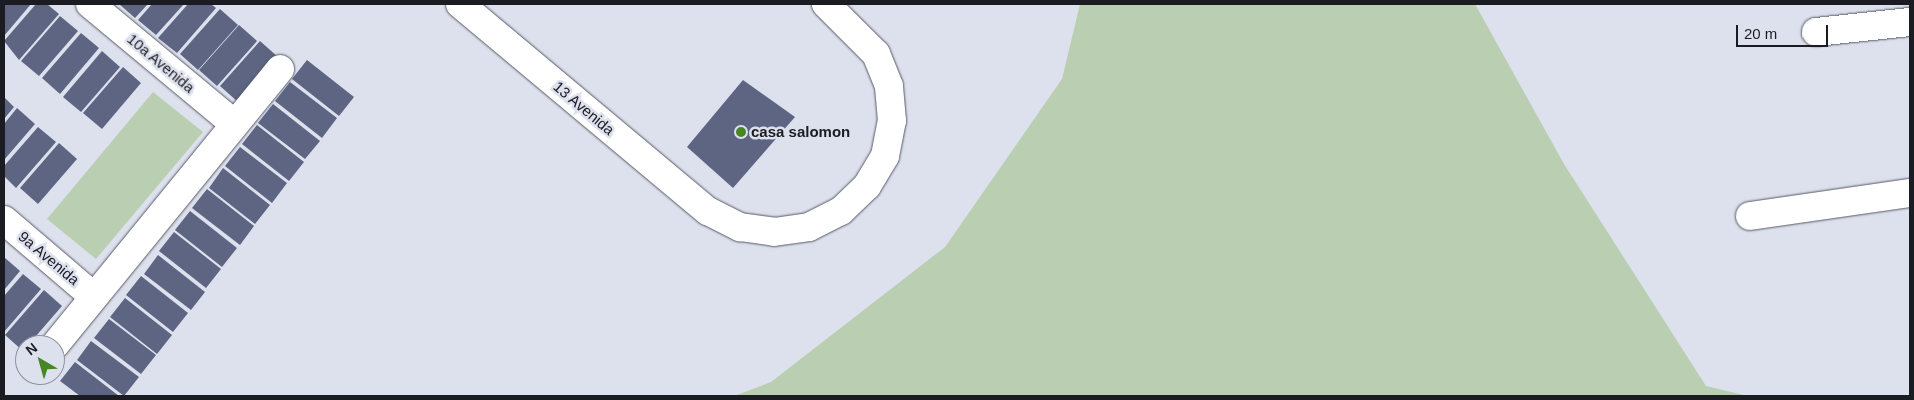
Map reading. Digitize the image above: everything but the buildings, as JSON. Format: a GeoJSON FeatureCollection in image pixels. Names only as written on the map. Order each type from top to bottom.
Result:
{"type":"FeatureCollection","features":[{"type":"Feature","properties":{"kind":"street","name":"10a Avenida"},"geometry":{"type":"LineString","coordinates":[[90,4],[232,122]]}},
{"type":"Feature","properties":{"kind":"street","name":"13 Avenida"},"geometry":{"type":"LineString","coordinates":[[460,4],[708,211],[740,227],[774,232],[801,228],[842,211],[868,186],[885,156],[892,121],[889,86],[876,54],[854,26],[826,4]]}},
{"type":"Feature","properties":{"kind":"street"},"geometry":{"type":"LineString","coordinates":[[1816,32],[1910,22]]}},
{"type":"Feature","properties":{"kind":"street"},"geometry":{"type":"LineString","coordinates":[[63,335],[232,122],[280,69]]}},
{"type":"Feature","properties":{"kind":"street"},"geometry":{"type":"LineString","coordinates":[[1750,216],[1910,193]]}},
{"type":"Feature","properties":{"kind":"street","name":"9a Avenida"},"geometry":{"type":"LineString","coordinates":[[4,220],[93,296]]}},
{"type":"Feature","properties":{"kind":"green space"},"geometry":{"type":"Polygon","coordinates":[[[1080,4],[1475,4],[1564,164],[1706,386],[1748,396],[734,396],[771,382],[945,247],[1062,79],[1080,4]]]}},
{"type":"Feature","properties":{"kind":"green space"},"geometry":{"type":"Polygon","coordinates":[[[153,92],[203,132],[96,259],[47,219],[153,92]]]}},
{"type":"Feature","properties":{"kind":"place","name":"casa salomon"},"geometry":{"type":"Point","coordinates":[741,132]}}]}
